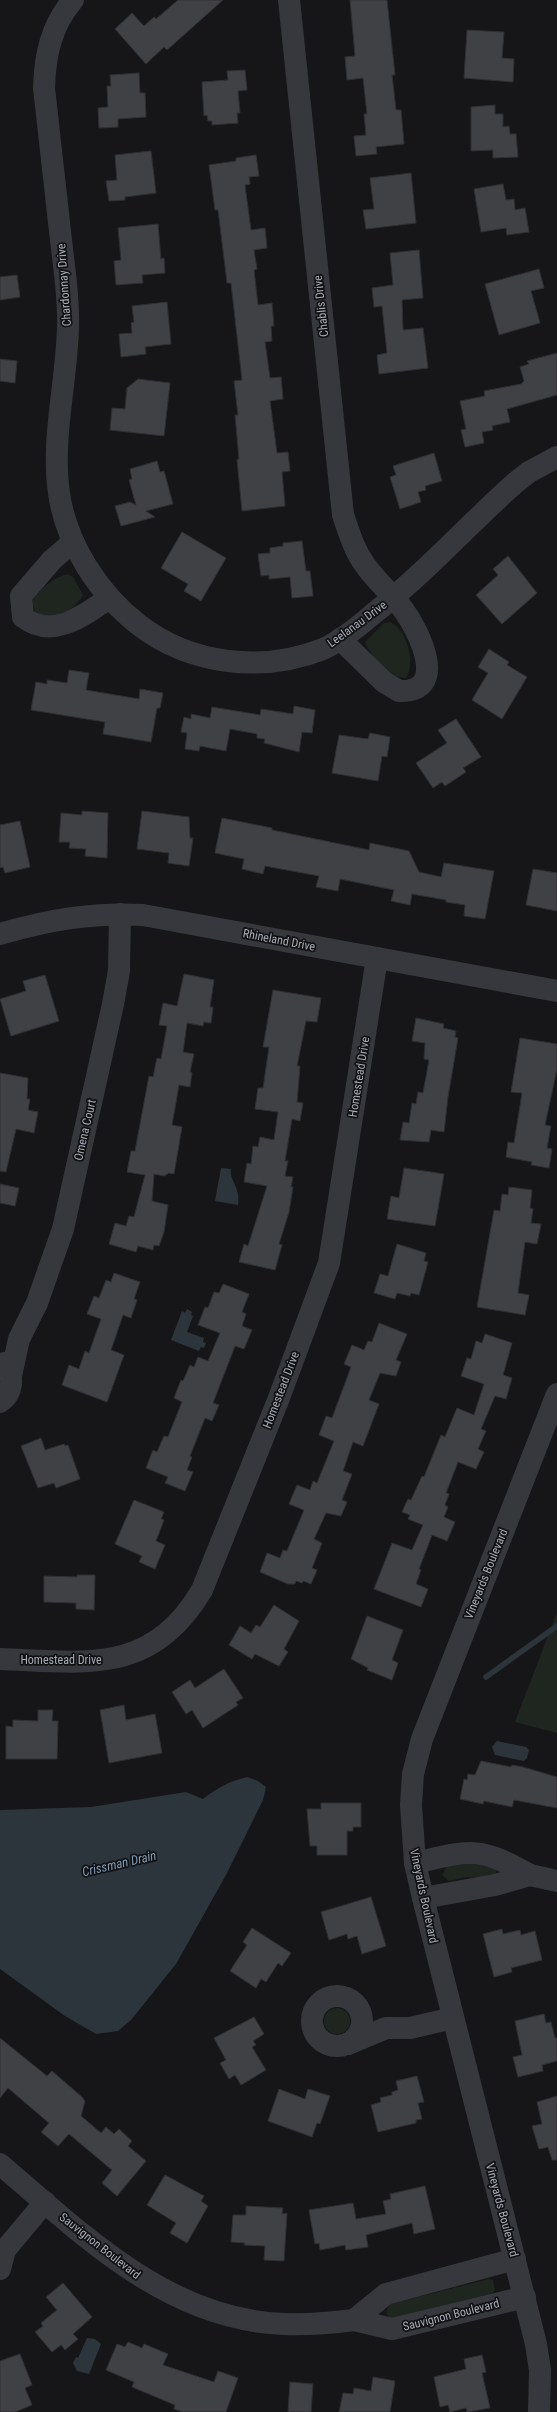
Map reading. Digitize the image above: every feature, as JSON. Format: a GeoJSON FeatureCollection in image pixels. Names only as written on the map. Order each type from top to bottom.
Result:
{"type":"FeatureCollection","features":[{"type":"Feature","properties":{"kind":"street","name":"Chardonnay Drive"},"geometry":{"type":"LineString","coordinates":[[73,0],[52,34],[45,69],[44,88],[69,324],[57,474],[64,522],[73,542],[91,570]]}},
{"type":"Feature","properties":{"kind":"street","name":"Chablis Drive"},"geometry":{"type":"LineString","coordinates":[[289,0],[343,515],[359,555],[394,598],[412,624],[427,662],[427,674],[424,682],[417,688],[399,691],[384,682],[340,639]]}},
{"type":"Feature","properties":{"kind":"street","name":"Leelanau Drive"},"geometry":{"type":"LineString","coordinates":[[91,570],[109,598],[143,628],[164,641],[188,652],[214,659],[258,663],[286,659],[324,648],[340,639],[394,598],[515,483],[529,472],[557,457]]}},
{"type":"Feature","properties":{"kind":"street"},"geometry":{"type":"LineString","coordinates":[[73,542],[52,560],[21,596],[23,617],[31,623],[43,627],[55,627],[89,612],[109,598]]}},
{"type":"Feature","properties":{"kind":"street","name":"Rhineland Drive"},"geometry":{"type":"LineString","coordinates":[[0,934],[70,916],[120,914],[166,918],[557,991]]}},
{"type":"Feature","properties":{"kind":"street","name":"Omena Court"},"geometry":{"type":"LineString","coordinates":[[0,1402],[9,1393],[6,1368],[37,1303],[63,1229],[114,1004],[119,971],[120,914]]}},
{"type":"Feature","properties":{"kind":"street","name":"Homestead Drive"},"geometry":{"type":"LineString","coordinates":[[0,1659],[83,1662],[110,1660],[131,1654],[157,1641],[176,1626],[191,1609],[202,1590],[284,1384],[329,1263],[378,958]]}},
{"type":"Feature","properties":{"kind":"street"},"geometry":{"type":"LineString","coordinates":[[0,1351],[19,1340]]}},
{"type":"Feature","properties":{"kind":"street","name":"Vineyards Boulevard"},"geometry":{"type":"LineString","coordinates":[[539,2412],[540,2370],[525,2296],[452,2018],[423,1898],[415,1862],[410,1805],[413,1774],[422,1739],[557,1394]]}},
{"type":"Feature","properties":{"kind":"street"},"geometry":{"type":"LineString","coordinates":[[415,1862],[467,1851],[502,1859],[530,1875],[557,1881]]}},
{"type":"Feature","properties":{"kind":"street"},"geometry":{"type":"LineString","coordinates":[[423,1898],[495,1885],[530,1875]]}},
{"type":"Feature","properties":{"kind":"street"},"geometry":{"type":"LineString","coordinates":[[386,2028],[360,2010],[348,1998],[331,1996],[324,1999],[313,2012],[312,2020],[316,2036],[330,2045],[346,2044],[386,2028],[410,2028],[452,2018]]}},
{"type":"Feature","properties":{"kind":"street"},"geometry":{"type":"LineString","coordinates":[[346,2044],[353,2040],[362,2026],[360,2010]]}},
{"type":"Feature","properties":{"kind":"street","name":"Sauvignon Boulevard"},"geometry":{"type":"LineString","coordinates":[[0,2164],[127,2269],[156,2287],[192,2304],[255,2321],[276,2324],[308,2324],[354,2320],[392,2329],[525,2296]]}},
{"type":"Feature","properties":{"kind":"street"},"geometry":{"type":"LineString","coordinates":[[2,2257],[45,2202]]}},
{"type":"Feature","properties":{"kind":"street"},"geometry":{"type":"LineString","coordinates":[[354,2320],[386,2294],[515,2259]]}},
{"type":"Feature","properties":{"kind":"shaded area"},"geometry":{"type":"Polygon","coordinates":[[[68,574],[73,577],[83,595],[79,601],[68,610],[56,615],[36,615],[32,601],[35,597],[43,588],[53,581],[68,574]]]}},
{"type":"Feature","properties":{"kind":"shaded area"},"geometry":{"type":"Polygon","coordinates":[[[390,622],[401,632],[408,647],[410,664],[406,678],[394,675],[382,666],[371,654],[365,642],[384,623],[390,622]]]}},
{"type":"Feature","properties":{"kind":"shaded area"},"geometry":{"type":"Polygon","coordinates":[[[557,1612],[557,1733],[515,1722],[557,1612]]]}},
{"type":"Feature","properties":{"kind":"shaded area"},"geometry":{"type":"Polygon","coordinates":[[[465,1863],[496,1868],[496,1873],[491,1879],[466,1877],[449,1881],[442,1875],[447,1866],[465,1863]]]}},
{"type":"Feature","properties":{"kind":"shaded area"},"geometry":{"type":"Polygon","coordinates":[[[337,2008],[346,2012],[350,2021],[346,2030],[337,2034],[328,2030],[324,2021],[328,2012],[337,2008]]]}},
{"type":"Feature","properties":{"kind":"shaded area"},"geometry":{"type":"Polygon","coordinates":[[[489,2279],[493,2280],[495,2290],[493,2293],[393,2318],[389,2317],[386,2312],[390,2304],[489,2279]]]}},
{"type":"Feature","properties":{"kind":"water"},"geometry":{"type":"Polygon","coordinates":[[[221,1168],[231,1169],[232,1177],[238,1193],[238,1205],[215,1201],[221,1168]]]}},
{"type":"Feature","properties":{"kind":"water"},"geometry":{"type":"Polygon","coordinates":[[[187,1309],[192,1312],[191,1315],[193,1316],[187,1332],[204,1338],[203,1342],[206,1343],[204,1348],[201,1347],[199,1351],[171,1340],[182,1311],[185,1313],[187,1309]]]}},
{"type":"Feature","properties":{"kind":"water"},"geometry":{"type":"Polygon","coordinates":[[[497,1741],[526,1747],[529,1750],[527,1758],[524,1761],[495,1755],[492,1747],[497,1741]]]}},
{"type":"Feature","properties":{"kind":"water"},"geometry":{"type":"Polygon","coordinates":[[[247,1777],[258,1781],[266,1787],[263,1800],[226,1875],[176,1964],[131,2020],[118,2031],[96,2034],[65,2016],[0,1969],[0,1810],[91,1807],[186,1792],[203,1799],[224,1785],[247,1777]]]}},
{"type":"Feature","properties":{"kind":"water"},"geometry":{"type":"Polygon","coordinates":[[[87,2338],[95,2339],[101,2344],[89,2374],[77,2371],[73,2363],[76,2357],[78,2358],[87,2338]]]}},
{"type":"Feature","properties":{"kind":"building"},"geometry":{"type":"Polygon","coordinates":[[[178,0],[223,0],[167,50],[164,47],[146,64],[115,29],[132,13],[144,26],[154,17],[156,19],[178,0]]]}},
{"type":"Feature","properties":{"kind":"building"},"geometry":{"type":"Polygon","coordinates":[[[350,0],[387,0],[395,75],[392,75],[396,110],[401,110],[404,144],[376,147],[377,154],[356,156],[354,136],[366,135],[364,114],[367,114],[363,78],[347,80],[345,57],[355,56],[350,0]]]}},
{"type":"Feature","properties":{"kind":"building"},"geometry":{"type":"Polygon","coordinates":[[[467,30],[504,32],[502,58],[514,59],[513,82],[464,78],[467,30]]]}},
{"type":"Feature","properties":{"kind":"building"},"geometry":{"type":"Polygon","coordinates":[[[245,70],[247,90],[238,91],[240,113],[237,113],[238,123],[212,125],[212,121],[208,121],[207,115],[204,116],[202,82],[228,80],[227,71],[245,70]]]}},
{"type":"Feature","properties":{"kind":"building"},"geometry":{"type":"Polygon","coordinates":[[[139,73],[140,93],[145,93],[146,117],[118,119],[118,127],[99,128],[98,108],[108,107],[107,86],[111,86],[110,75],[139,73]]]}},
{"type":"Feature","properties":{"kind":"building"},"geometry":{"type":"Polygon","coordinates":[[[495,105],[495,114],[503,114],[503,127],[509,126],[510,134],[516,134],[518,157],[493,158],[493,150],[471,151],[471,107],[495,105]]]}},
{"type":"Feature","properties":{"kind":"building"},"geometry":{"type":"Polygon","coordinates":[[[151,151],[156,193],[125,197],[125,200],[109,201],[106,181],[117,180],[115,155],[151,151]]]}},
{"type":"Feature","properties":{"kind":"building"},"geometry":{"type":"Polygon","coordinates":[[[256,155],[259,176],[249,177],[250,184],[245,185],[251,230],[265,228],[267,248],[254,250],[257,269],[254,270],[258,305],[272,303],[274,326],[271,326],[272,341],[265,342],[270,378],[281,377],[283,399],[270,401],[277,453],[288,452],[290,471],[282,472],[285,506],[242,511],[237,460],[239,459],[235,415],[238,415],[234,381],[242,380],[231,283],[227,283],[218,210],[215,210],[209,165],[236,161],[236,158],[256,155]]]}},
{"type":"Feature","properties":{"kind":"building"},"geometry":{"type":"Polygon","coordinates":[[[411,173],[416,223],[366,229],[363,210],[374,209],[370,178],[411,173]]]}},
{"type":"Feature","properties":{"kind":"building"},"geometry":{"type":"Polygon","coordinates":[[[503,184],[506,200],[514,199],[515,210],[525,208],[529,232],[507,235],[506,228],[481,232],[474,189],[503,184]]]}},
{"type":"Feature","properties":{"kind":"building"},"geometry":{"type":"Polygon","coordinates":[[[158,224],[161,259],[164,258],[165,273],[142,275],[143,283],[116,285],[114,261],[121,260],[118,228],[158,224]]]}},
{"type":"Feature","properties":{"kind":"building"},"geometry":{"type":"Polygon","coordinates":[[[419,250],[423,298],[402,300],[403,330],[423,328],[428,368],[379,374],[377,355],[387,353],[382,306],[374,307],[372,288],[393,285],[390,253],[419,250]]]}},
{"type":"Feature","properties":{"kind":"building"},"geometry":{"type":"Polygon","coordinates":[[[539,269],[544,288],[531,291],[540,323],[499,335],[485,284],[539,269]]]}},
{"type":"Feature","properties":{"kind":"building"},"geometry":{"type":"Polygon","coordinates":[[[17,275],[20,297],[0,300],[0,277],[17,275]]]}},
{"type":"Feature","properties":{"kind":"building"},"geometry":{"type":"Polygon","coordinates":[[[167,302],[171,344],[145,347],[146,354],[121,357],[119,334],[132,333],[131,323],[134,322],[132,306],[167,302]]]}},
{"type":"Feature","properties":{"kind":"building"},"geometry":{"type":"Polygon","coordinates":[[[557,353],[557,395],[507,409],[510,422],[492,426],[493,430],[482,432],[484,443],[465,447],[461,430],[466,429],[460,401],[485,396],[484,391],[521,384],[524,381],[520,367],[529,364],[527,361],[557,353]]]}},
{"type":"Feature","properties":{"kind":"building"},"geometry":{"type":"Polygon","coordinates":[[[0,359],[17,361],[15,383],[0,381],[0,359]]]}},
{"type":"Feature","properties":{"kind":"building"},"geometry":{"type":"Polygon","coordinates":[[[138,379],[170,383],[164,436],[110,430],[112,408],[125,409],[127,388],[138,379]]]}},
{"type":"Feature","properties":{"kind":"building"},"geometry":{"type":"Polygon","coordinates":[[[434,453],[442,481],[425,486],[426,490],[418,492],[421,502],[400,509],[390,477],[396,475],[393,466],[434,453]]]}},
{"type":"Feature","properties":{"kind":"building"},"geometry":{"type":"Polygon","coordinates":[[[157,461],[160,472],[164,471],[173,504],[146,511],[155,517],[121,526],[115,506],[130,502],[136,505],[129,480],[132,479],[130,469],[157,461]]]}},
{"type":"Feature","properties":{"kind":"building"},"geometry":{"type":"Polygon","coordinates":[[[182,532],[226,558],[201,601],[184,591],[188,584],[161,568],[182,532]]]}},
{"type":"Feature","properties":{"kind":"building"},"geometry":{"type":"Polygon","coordinates":[[[302,541],[306,571],[310,571],[313,596],[292,598],[290,577],[269,579],[269,575],[261,576],[258,554],[270,553],[270,548],[283,546],[283,543],[302,541]]]}},
{"type":"Feature","properties":{"kind":"building"},"geometry":{"type":"Polygon","coordinates":[[[508,556],[537,593],[502,624],[476,595],[498,575],[493,569],[508,556]]]}},
{"type":"Feature","properties":{"kind":"building"},"geometry":{"type":"Polygon","coordinates":[[[489,649],[509,662],[507,665],[527,677],[502,719],[472,700],[488,673],[478,667],[489,649]]]}},
{"type":"Feature","properties":{"kind":"building"},"geometry":{"type":"Polygon","coordinates":[[[69,670],[89,673],[86,690],[139,699],[140,689],[163,693],[160,708],[157,708],[151,742],[103,734],[105,722],[31,710],[36,682],[47,684],[47,680],[67,683],[69,670]]]}},
{"type":"Feature","properties":{"kind":"building"},"geometry":{"type":"Polygon","coordinates":[[[294,706],[315,710],[312,733],[302,732],[299,752],[264,743],[265,739],[257,738],[257,734],[230,729],[226,751],[200,746],[199,751],[185,749],[187,733],[181,732],[184,717],[191,719],[191,714],[210,718],[212,707],[260,715],[261,709],[293,714],[294,706]]]}},
{"type":"Feature","properties":{"kind":"building"},"geometry":{"type":"Polygon","coordinates":[[[456,719],[481,757],[463,768],[466,772],[445,786],[442,782],[433,788],[416,763],[447,743],[438,730],[456,719]]]}},
{"type":"Feature","properties":{"kind":"building"},"geometry":{"type":"Polygon","coordinates":[[[370,733],[390,737],[387,757],[382,756],[378,781],[332,773],[339,735],[368,739],[370,733]]]}},
{"type":"Feature","properties":{"kind":"building"},"geometry":{"type":"Polygon","coordinates":[[[82,811],[108,813],[107,858],[85,856],[86,849],[69,848],[70,842],[59,842],[61,813],[82,815],[82,811]]]}},
{"type":"Feature","properties":{"kind":"building"},"geometry":{"type":"Polygon","coordinates":[[[142,811],[189,817],[190,838],[193,838],[189,866],[168,863],[169,853],[137,849],[142,811]]]}},
{"type":"Feature","properties":{"kind":"building"},"geometry":{"type":"Polygon","coordinates":[[[222,818],[369,850],[370,843],[409,851],[419,872],[441,877],[444,863],[494,871],[485,919],[464,916],[465,905],[446,902],[446,900],[412,894],[410,905],[391,901],[394,890],[340,879],[338,891],[316,887],[319,876],[265,866],[263,874],[242,869],[244,859],[215,853],[222,818]]]}},
{"type":"Feature","properties":{"kind":"building"},"geometry":{"type":"Polygon","coordinates":[[[20,821],[30,867],[5,873],[3,867],[0,868],[0,825],[20,821]]]}},
{"type":"Feature","properties":{"kind":"building"},"geometry":{"type":"Polygon","coordinates":[[[533,869],[557,873],[557,911],[526,905],[533,869]]]}},
{"type":"Feature","properties":{"kind":"building"},"geometry":{"type":"Polygon","coordinates":[[[184,974],[214,980],[210,1007],[213,1007],[211,1023],[204,1022],[203,1026],[187,1023],[183,1052],[194,1054],[190,1072],[192,1073],[190,1087],[179,1085],[172,1125],[182,1127],[174,1174],[169,1173],[164,1176],[154,1174],[152,1201],[168,1205],[164,1232],[159,1246],[154,1245],[153,1250],[138,1246],[136,1252],[109,1244],[115,1223],[126,1226],[129,1216],[134,1217],[145,1175],[127,1172],[131,1151],[135,1151],[149,1076],[153,1077],[157,1058],[161,1059],[167,1026],[159,1025],[163,1003],[177,1006],[184,974]]]}},
{"type":"Feature","properties":{"kind":"building"},"geometry":{"type":"Polygon","coordinates":[[[45,975],[59,1021],[11,1036],[0,999],[26,991],[23,981],[45,975]]]}},
{"type":"Feature","properties":{"kind":"building"},"geometry":{"type":"Polygon","coordinates":[[[273,990],[321,998],[317,1022],[306,1021],[297,1066],[300,1066],[297,1102],[303,1103],[300,1121],[292,1119],[285,1161],[288,1161],[285,1176],[293,1177],[291,1187],[293,1187],[289,1212],[279,1244],[282,1245],[275,1270],[239,1262],[244,1244],[248,1246],[267,1186],[244,1182],[247,1163],[251,1164],[253,1146],[258,1147],[260,1137],[274,1140],[278,1112],[255,1109],[258,1088],[263,1088],[269,1047],[263,1047],[273,990]]]}},
{"type":"Feature","properties":{"kind":"building"},"geometry":{"type":"Polygon","coordinates":[[[416,1018],[444,1024],[443,1028],[456,1031],[455,1037],[458,1038],[444,1132],[431,1130],[429,1142],[400,1140],[403,1122],[409,1123],[412,1103],[416,1104],[418,1092],[423,1093],[429,1060],[424,1059],[425,1043],[412,1041],[416,1018]]]}},
{"type":"Feature","properties":{"kind":"building"},"geometry":{"type":"Polygon","coordinates":[[[520,1038],[557,1044],[557,1069],[545,1125],[551,1126],[547,1148],[552,1149],[549,1168],[531,1165],[532,1162],[506,1157],[508,1142],[514,1143],[522,1093],[511,1092],[520,1038]]]}},
{"type":"Feature","properties":{"kind":"building"},"geometry":{"type":"Polygon","coordinates":[[[0,1073],[28,1078],[27,1099],[30,1099],[28,1110],[38,1112],[34,1133],[16,1129],[6,1172],[0,1171],[0,1073]]]}},
{"type":"Feature","properties":{"kind":"building"},"geometry":{"type":"Polygon","coordinates":[[[404,1168],[444,1174],[435,1226],[387,1219],[391,1196],[399,1198],[404,1168]]]}},
{"type":"Feature","properties":{"kind":"building"},"geometry":{"type":"Polygon","coordinates":[[[0,1184],[19,1188],[15,1206],[0,1203],[0,1184]]]}},
{"type":"Feature","properties":{"kind":"building"},"geometry":{"type":"Polygon","coordinates":[[[509,1187],[532,1190],[530,1208],[533,1209],[531,1223],[541,1224],[537,1244],[525,1242],[518,1293],[529,1295],[525,1315],[477,1307],[494,1210],[500,1211],[502,1194],[508,1195],[509,1187]]]}},
{"type":"Feature","properties":{"kind":"building"},"geometry":{"type":"Polygon","coordinates":[[[397,1244],[426,1253],[424,1261],[428,1262],[419,1295],[411,1293],[410,1296],[397,1293],[395,1299],[374,1293],[380,1274],[388,1276],[397,1244]]]}},
{"type":"Feature","properties":{"kind":"building"},"geometry":{"type":"Polygon","coordinates":[[[114,1273],[140,1282],[134,1299],[137,1300],[131,1318],[123,1315],[111,1350],[124,1355],[107,1402],[62,1385],[69,1365],[79,1369],[85,1351],[89,1353],[101,1319],[87,1314],[94,1296],[99,1298],[106,1280],[111,1282],[114,1273]]]}},
{"type":"Feature","properties":{"kind":"building"},"geometry":{"type":"Polygon","coordinates":[[[223,1284],[249,1294],[242,1312],[246,1314],[242,1326],[252,1330],[244,1349],[235,1346],[213,1403],[219,1405],[212,1421],[205,1418],[190,1456],[192,1457],[187,1470],[193,1472],[185,1491],[165,1483],[168,1477],[146,1468],[153,1450],[157,1452],[164,1436],[168,1437],[182,1402],[174,1398],[181,1380],[183,1381],[190,1365],[194,1367],[198,1357],[208,1361],[220,1333],[198,1325],[205,1307],[208,1308],[214,1292],[219,1293],[223,1284]]]}},
{"type":"Feature","properties":{"kind":"building"},"geometry":{"type":"Polygon","coordinates":[[[379,1323],[407,1334],[396,1360],[401,1362],[396,1376],[380,1373],[369,1400],[379,1404],[363,1446],[353,1442],[343,1471],[352,1474],[342,1500],[347,1502],[341,1516],[326,1513],[314,1539],[322,1543],[312,1568],[317,1570],[311,1584],[303,1581],[302,1583],[296,1581],[295,1584],[288,1584],[260,1572],[267,1553],[280,1558],[283,1550],[287,1551],[304,1510],[289,1504],[297,1485],[310,1490],[313,1481],[317,1483],[334,1441],[319,1435],[326,1416],[332,1418],[351,1367],[344,1364],[352,1345],[364,1350],[368,1341],[372,1342],[379,1323]]]}},
{"type":"Feature","properties":{"kind":"building"},"geometry":{"type":"Polygon","coordinates":[[[485,1334],[512,1343],[503,1375],[512,1378],[506,1399],[495,1396],[481,1429],[486,1431],[478,1449],[484,1452],[476,1469],[458,1462],[446,1493],[449,1494],[445,1505],[448,1507],[444,1517],[455,1522],[447,1541],[432,1535],[419,1569],[421,1570],[416,1584],[428,1589],[421,1607],[374,1589],[392,1543],[412,1550],[423,1525],[408,1519],[410,1515],[402,1512],[408,1499],[411,1500],[422,1476],[424,1477],[441,1435],[445,1437],[457,1408],[474,1415],[484,1384],[461,1376],[467,1358],[471,1359],[476,1341],[482,1343],[485,1334]]]}},
{"type":"Feature","properties":{"kind":"building"},"geometry":{"type":"Polygon","coordinates":[[[41,1438],[45,1450],[64,1444],[65,1446],[68,1445],[80,1479],[56,1488],[54,1483],[38,1488],[21,1446],[41,1438]]]}},
{"type":"Feature","properties":{"kind":"building"},"geometry":{"type":"Polygon","coordinates":[[[134,1500],[164,1512],[161,1519],[164,1520],[156,1541],[165,1545],[155,1569],[139,1562],[142,1556],[115,1544],[134,1500]]]}},
{"type":"Feature","properties":{"kind":"building"},"geometry":{"type":"Polygon","coordinates":[[[77,1575],[95,1575],[94,1610],[76,1609],[76,1603],[44,1602],[44,1576],[77,1577],[77,1575]]]}},
{"type":"Feature","properties":{"kind":"building"},"geometry":{"type":"Polygon","coordinates":[[[274,1605],[299,1621],[284,1649],[288,1652],[279,1666],[255,1654],[252,1659],[229,1645],[240,1626],[251,1633],[256,1625],[260,1627],[274,1605]]]}},
{"type":"Feature","properties":{"kind":"building"},"geometry":{"type":"Polygon","coordinates":[[[367,1616],[403,1630],[392,1660],[398,1663],[392,1680],[367,1670],[368,1668],[351,1659],[367,1616]]]}},
{"type":"Feature","properties":{"kind":"building"},"geometry":{"type":"Polygon","coordinates":[[[224,1669],[243,1698],[236,1702],[238,1705],[203,1728],[192,1710],[186,1714],[172,1692],[190,1680],[195,1688],[224,1669]]]}},
{"type":"Feature","properties":{"kind":"building"},"geometry":{"type":"Polygon","coordinates":[[[124,1705],[126,1720],[155,1714],[162,1753],[109,1763],[100,1710],[124,1705]]]}},
{"type":"Feature","properties":{"kind":"building"},"geometry":{"type":"Polygon","coordinates":[[[38,1710],[53,1710],[52,1721],[58,1721],[57,1759],[6,1759],[6,1726],[13,1727],[13,1720],[38,1721],[38,1710]]]}},
{"type":"Feature","properties":{"kind":"building"},"geometry":{"type":"Polygon","coordinates":[[[481,1761],[511,1767],[512,1765],[523,1767],[557,1777],[557,1808],[514,1800],[512,1807],[484,1801],[483,1804],[460,1799],[464,1779],[467,1780],[468,1774],[475,1775],[481,1761]]]}},
{"type":"Feature","properties":{"kind":"building"},"geometry":{"type":"Polygon","coordinates":[[[321,1803],[361,1803],[361,1827],[353,1827],[353,1831],[347,1831],[347,1855],[317,1855],[317,1846],[310,1846],[307,1809],[321,1809],[321,1803]]]}},
{"type":"Feature","properties":{"kind":"building"},"geometry":{"type":"Polygon","coordinates":[[[371,1897],[386,1946],[362,1954],[357,1936],[348,1939],[347,1934],[329,1940],[321,1912],[371,1897]]]}},
{"type":"Feature","properties":{"kind":"building"},"geometry":{"type":"Polygon","coordinates":[[[252,1928],[291,1953],[282,1966],[278,1963],[266,1982],[261,1979],[256,1988],[230,1971],[247,1945],[243,1942],[252,1928]]]}},
{"type":"Feature","properties":{"kind":"building"},"geometry":{"type":"Polygon","coordinates":[[[502,1929],[503,1934],[520,1930],[521,1935],[535,1931],[542,1960],[511,1968],[512,1972],[494,1977],[483,1934],[502,1929]]]}},
{"type":"Feature","properties":{"kind":"building"},"geometry":{"type":"Polygon","coordinates":[[[544,2014],[546,2023],[551,2022],[555,2038],[557,2038],[557,2061],[542,2065],[543,2071],[518,2077],[513,2057],[522,2055],[515,2021],[544,2014]]]}},
{"type":"Feature","properties":{"kind":"building"},"geometry":{"type":"Polygon","coordinates":[[[254,2017],[264,2034],[253,2041],[256,2045],[252,2047],[266,2070],[241,2085],[235,2075],[229,2079],[220,2063],[226,2060],[214,2038],[254,2017]]]}},
{"type":"Feature","properties":{"kind":"building"},"geometry":{"type":"Polygon","coordinates":[[[0,2038],[47,2076],[52,2071],[82,2097],[85,2101],[81,2116],[101,2133],[106,2127],[114,2134],[119,2129],[132,2141],[128,2146],[146,2161],[117,2196],[102,2183],[112,2170],[69,2134],[58,2146],[41,2132],[49,2123],[8,2088],[0,2098],[0,2038]]]}},
{"type":"Feature","properties":{"kind":"building"},"geometry":{"type":"Polygon","coordinates":[[[417,2076],[424,2102],[418,2103],[422,2119],[416,2120],[416,2123],[378,2132],[371,2105],[381,2102],[380,2098],[392,2095],[392,2092],[398,2090],[396,2081],[417,2076]]]}},
{"type":"Feature","properties":{"kind":"building"},"geometry":{"type":"Polygon","coordinates":[[[279,2089],[305,2099],[308,2089],[330,2096],[320,2124],[317,2123],[312,2137],[268,2121],[279,2089]]]}},
{"type":"Feature","properties":{"kind":"building"},"geometry":{"type":"Polygon","coordinates":[[[557,2096],[557,2160],[552,2160],[548,2147],[539,2149],[532,2126],[542,2124],[537,2102],[557,2096]]]}},
{"type":"Feature","properties":{"kind":"building"},"geometry":{"type":"Polygon","coordinates":[[[165,2175],[204,2196],[201,2201],[208,2206],[187,2243],[170,2233],[176,2223],[147,2205],[165,2175]]]}},
{"type":"Feature","properties":{"kind":"building"},"geometry":{"type":"Polygon","coordinates":[[[425,2186],[435,2229],[414,2234],[412,2223],[366,2235],[368,2247],[346,2250],[345,2245],[320,2250],[319,2243],[315,2244],[309,2210],[353,2203],[356,2219],[386,2214],[383,2201],[391,2199],[390,2194],[425,2186]]]}},
{"type":"Feature","properties":{"kind":"building"},"geometry":{"type":"Polygon","coordinates":[[[246,2206],[283,2208],[282,2214],[287,2213],[284,2261],[264,2260],[265,2246],[244,2245],[245,2243],[231,2242],[233,2215],[246,2215],[246,2206]]]}},
{"type":"Feature","properties":{"kind":"building"},"geometry":{"type":"Polygon","coordinates":[[[63,2283],[92,2317],[73,2334],[78,2339],[65,2350],[61,2345],[52,2352],[35,2332],[43,2326],[41,2323],[57,2310],[46,2297],[63,2283]]]}},
{"type":"Feature","properties":{"kind":"building"},"geometry":{"type":"Polygon","coordinates":[[[128,2342],[142,2348],[144,2344],[168,2354],[163,2365],[214,2382],[218,2371],[238,2378],[226,2412],[183,2412],[174,2409],[175,2405],[132,2387],[134,2382],[106,2370],[117,2344],[125,2347],[128,2342]]]}},
{"type":"Feature","properties":{"kind":"building"},"geometry":{"type":"Polygon","coordinates":[[[20,2354],[32,2385],[25,2388],[32,2405],[15,2412],[0,2412],[0,2361],[20,2354]]]}},
{"type":"Feature","properties":{"kind":"building"},"geometry":{"type":"Polygon","coordinates":[[[482,2355],[486,2372],[482,2373],[490,2408],[467,2412],[466,2408],[450,2412],[448,2405],[440,2407],[434,2377],[466,2369],[464,2359],[482,2355]]]}},
{"type":"Feature","properties":{"kind":"building"},"geometry":{"type":"Polygon","coordinates":[[[373,2377],[395,2381],[390,2412],[339,2412],[343,2393],[353,2394],[354,2388],[371,2391],[373,2377]]]}},
{"type":"Feature","properties":{"kind":"building"},"geometry":{"type":"Polygon","coordinates":[[[290,2382],[313,2384],[311,2412],[288,2412],[290,2382]]]}},
{"type":"Feature","properties":{"kind":"waterway","name":"Crissman Drain"},"geometry":{"type":"LineString","coordinates":[[486,1677],[557,1626]]}}]}
